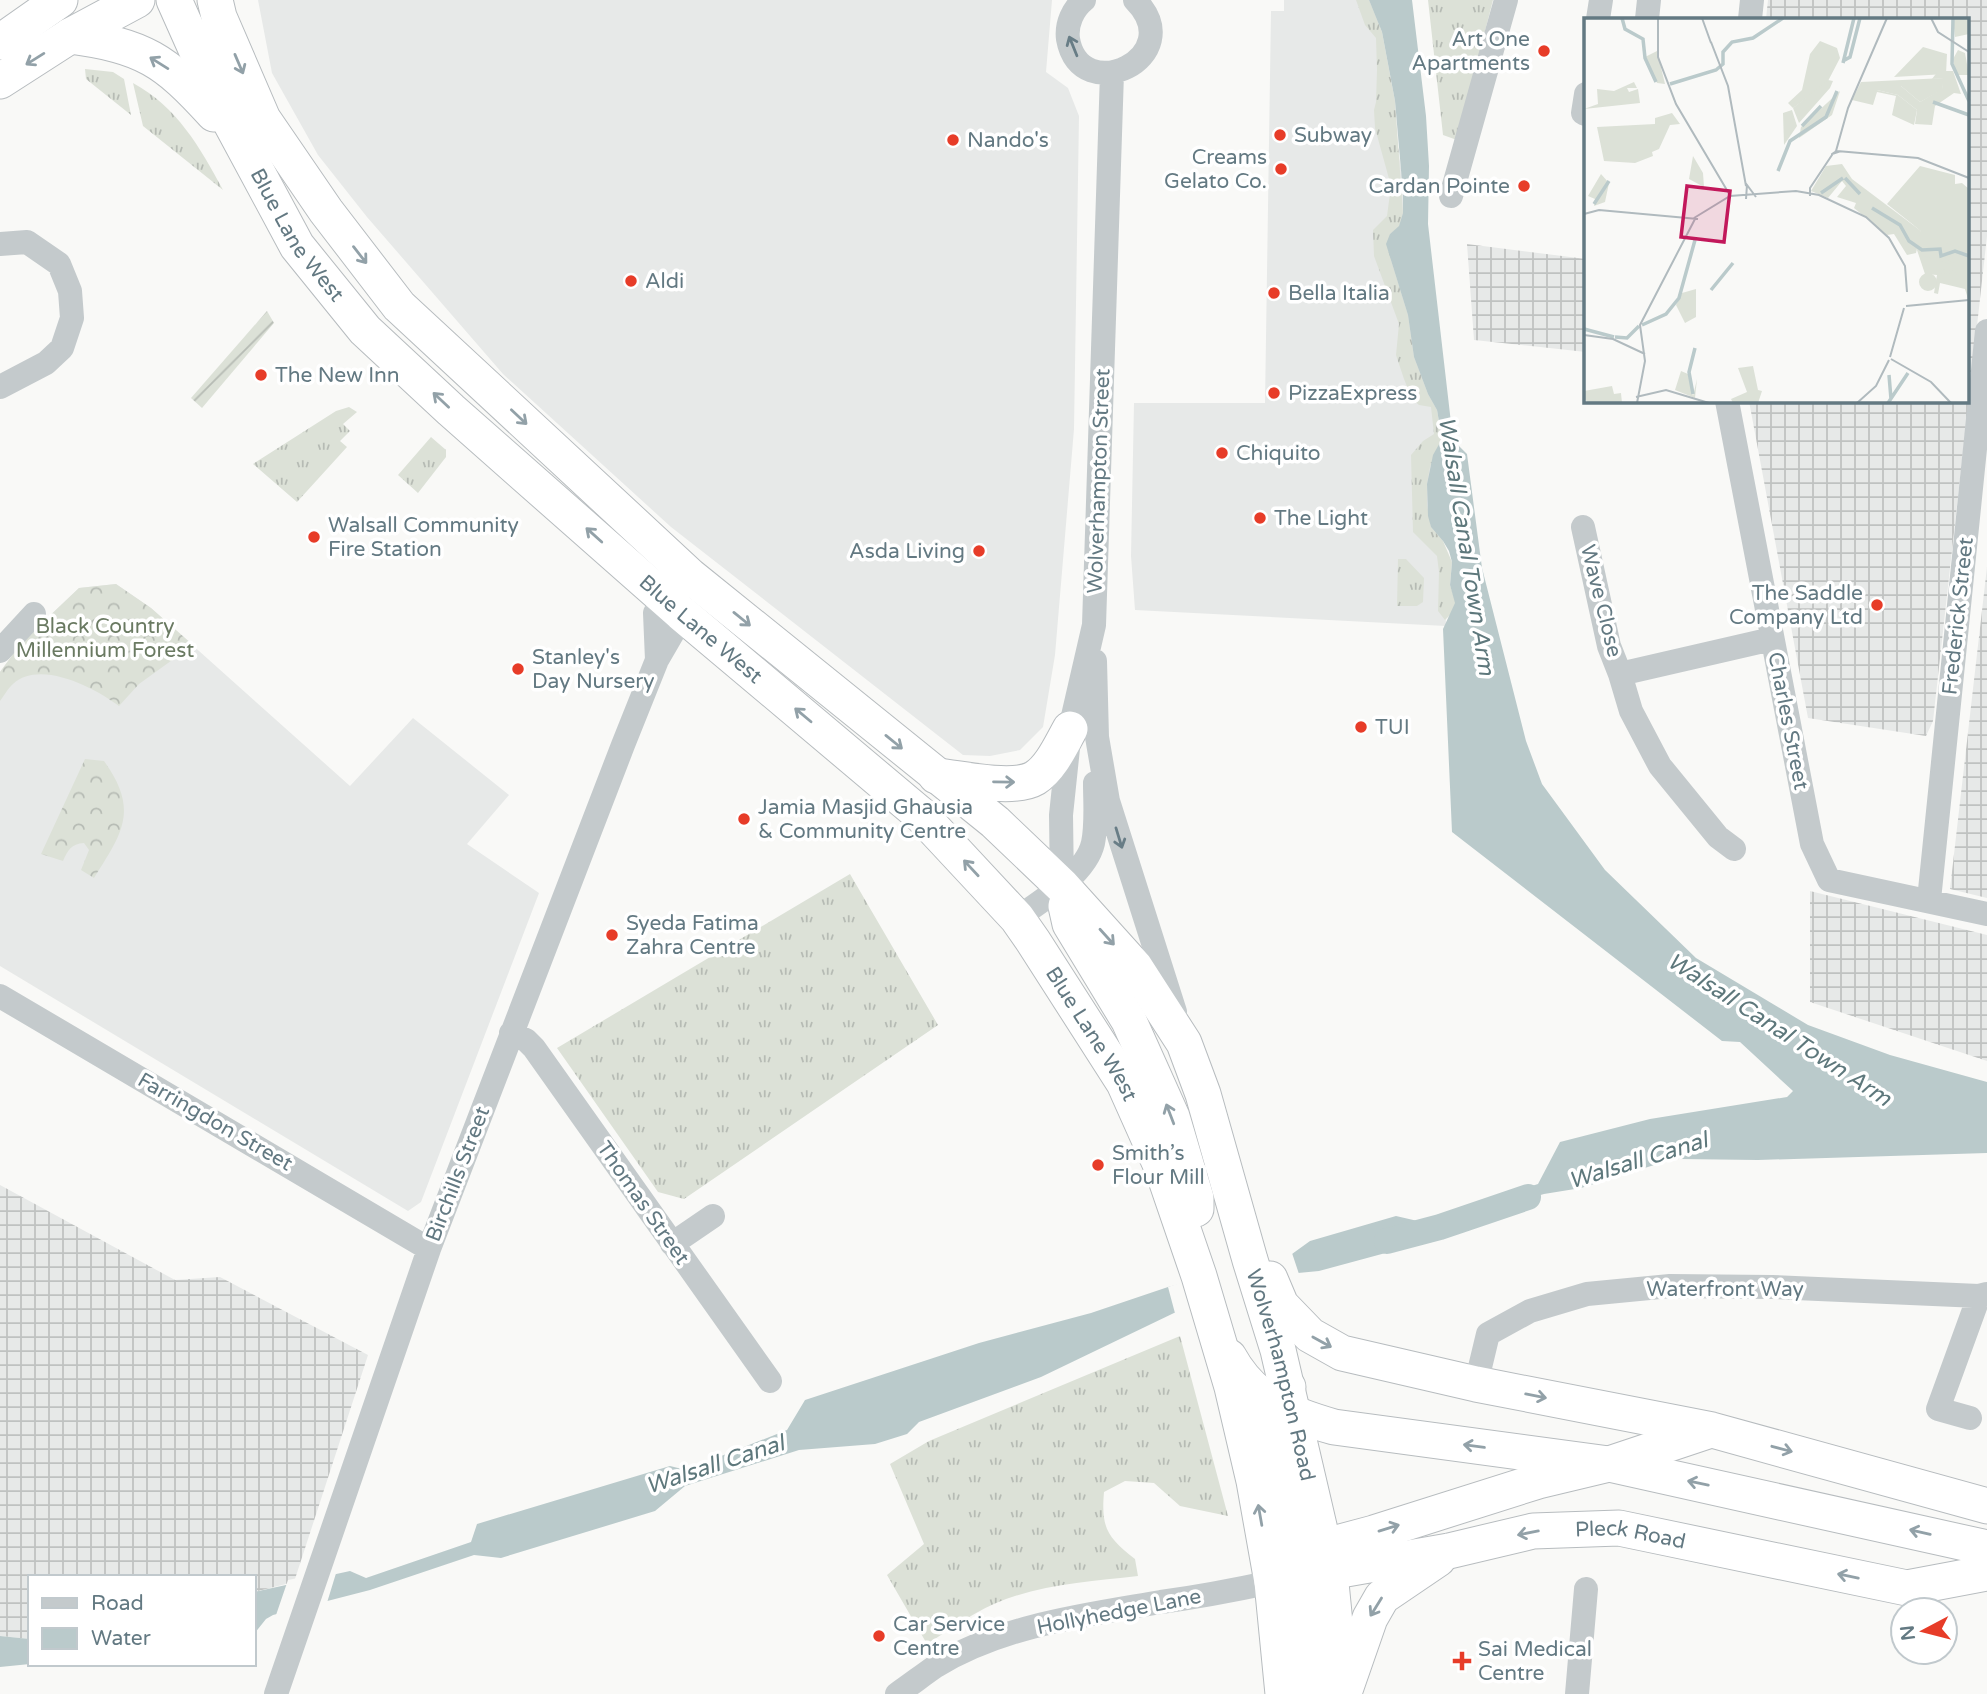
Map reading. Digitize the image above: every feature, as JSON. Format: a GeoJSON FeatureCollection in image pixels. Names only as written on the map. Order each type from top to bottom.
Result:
{"type":"FeatureCollection","features":[{"type":"Feature","properties":{"kind":"highway"},"geometry":{"type":"LineString","coordinates":[[0,42],[60,0]]}},
{"type":"Feature","properties":{"kind":"highway"},"geometry":{"type":"LineString","coordinates":[[0,81],[70,36],[137,0]]}},
{"type":"Feature","properties":{"kind":"highway","name":"Blue Lane West"},"geometry":{"type":"LineString","coordinates":[[174,0],[192,44],[242,145],[296,246],[365,330],[451,410],[637,573],[671,618],[921,815],[1017,918],[1124,1083],[1166,1179],[1199,1276]]}},
{"type":"Feature","properties":{"kind":"highway","name":"Blue Lane West"},"geometry":{"type":"LineString","coordinates":[[215,0],[219,17],[263,120],[326,211],[399,306],[690,576],[995,822],[1062,886],[1135,967],[1184,1043],[1255,1258]]}},
{"type":"Feature","properties":{"kind":"highway"},"geometry":{"type":"LineString","coordinates":[[70,36],[124,46],[152,57],[191,89],[242,145]]}},
{"type":"Feature","properties":{"kind":"highway"},"geometry":{"type":"LineString","coordinates":[[671,618],[690,576]]}},
{"type":"Feature","properties":{"kind":"highway"},"geometry":{"type":"LineString","coordinates":[[936,776],[1009,784],[1034,778],[1084,733]]}},
{"type":"Feature","properties":{"kind":"highway"},"geometry":{"type":"LineString","coordinates":[[1062,886],[1070,924],[1129,1021],[1172,1117],[1196,1198],[1199,1276],[1232,1387],[1254,1481],[1306,1570]]}},
{"type":"Feature","properties":{"kind":"highway","name":"Wolverhampton Road"},"geometry":{"type":"LineString","coordinates":[[1255,1258],[1273,1307],[1306,1570],[1316,1694]]}},
{"type":"Feature","properties":{"kind":"highway"},"geometry":{"type":"LineString","coordinates":[[1273,1307],[1310,1335],[1342,1353],[1476,1384],[1712,1430],[1987,1506]]}},
{"type":"Feature","properties":{"kind":"highway"},"geometry":{"type":"LineString","coordinates":[[1213,1325],[1235,1367],[1248,1384],[1349,1429],[1609,1464],[1987,1548]]}},
{"type":"Feature","properties":{"kind":"highway"},"geometry":{"type":"LineString","coordinates":[[1285,1402],[1269,1414],[1268,1428],[1291,1519],[1285,1573],[1306,1570],[1374,1532],[1538,1481],[1609,1464],[1712,1430]]}},
{"type":"Feature","properties":{"kind":"highway","name":"Pleck Road"},"geometry":{"type":"LineString","coordinates":[[1306,1570],[1449,1552],[1533,1531],[1619,1528],[1907,1588],[1987,1573]]}},
{"type":"Feature","properties":{"kind":"highway"},"geometry":{"type":"LineString","coordinates":[[1343,1694],[1370,1618],[1382,1597],[1449,1552]]}},
{"type":"Feature","properties":{"kind":"highway"},"geometry":{"type":"LineString","coordinates":[[1283,1694],[1278,1634],[1306,1570]]}},
{"type":"Feature","properties":{"kind":"highway","name":"Wolverhampton Road"},"geometry":{"type":"LineString","coordinates":[[1306,1570],[1343,1694]]}},
{"type":"Feature","properties":{"kind":"street"},"geometry":{"type":"LineString","coordinates":[[1084,0],[1073,12],[1069,25],[1068,38],[1072,51],[1089,68],[1112,74],[1135,64],[1144,55],[1149,44],[1149,20],[1135,0]]}},
{"type":"Feature","properties":{"kind":"street"},"geometry":{"type":"LineString","coordinates":[[1451,197],[1506,0]]}},
{"type":"Feature","properties":{"kind":"street"},"geometry":{"type":"LineString","coordinates":[[1598,18],[1601,0]]}},
{"type":"Feature","properties":{"kind":"street"},"geometry":{"type":"LineString","coordinates":[[1647,18],[1650,0]]}},
{"type":"Feature","properties":{"kind":"street"},"geometry":{"type":"LineString","coordinates":[[1750,18],[1752,0]]}},
{"type":"Feature","properties":{"kind":"street","name":"Wolverhampton Street"},"geometry":{"type":"LineString","coordinates":[[1062,886],[1061,815],[1084,733],[1094,625],[1112,74]]}},
{"type":"Feature","properties":{"kind":"street"},"geometry":{"type":"LineString","coordinates":[[0,244],[27,242],[59,264],[70,291],[72,318],[62,348],[47,363],[0,387]]}},
{"type":"Feature","properties":{"kind":"street","name":"Frederick Street"},"geometry":{"type":"LineString","coordinates":[[1929,900],[1987,331]]}},
{"type":"Feature","properties":{"kind":"street","name":"Charles Street"},"geometry":{"type":"LineString","coordinates":[[1727,402],[1812,844],[1829,880],[1987,914]]}},
{"type":"Feature","properties":{"kind":"street","name":"Wave Close"},"geometry":{"type":"LineString","coordinates":[[1583,527],[1609,646],[1631,712],[1660,766],[1718,837],[1734,849]]}},
{"type":"Feature","properties":{"kind":"street"},"geometry":{"type":"LineString","coordinates":[[0,651],[34,614]]}},
{"type":"Feature","properties":{"kind":"street","name":"Birchills Street"},"geometry":{"type":"LineString","coordinates":[[277,1690],[429,1249],[671,618]]}},
{"type":"Feature","properties":{"kind":"street","name":"Wave Close"},"geometry":{"type":"LineString","coordinates":[[1620,674],[1772,639]]}},
{"type":"Feature","properties":{"kind":"street"},"geometry":{"type":"LineString","coordinates":[[1017,918],[1062,886],[1077,871],[1093,845],[1084,733]]}},
{"type":"Feature","properties":{"kind":"street"},"geometry":{"type":"LineString","coordinates":[[1084,733],[1184,1043]]}},
{"type":"Feature","properties":{"kind":"street","name":"Farringdon Street"},"geometry":{"type":"LineString","coordinates":[[0,996],[429,1249]]}},
{"type":"Feature","properties":{"kind":"street","name":"Thomas Street"},"geometry":{"type":"LineString","coordinates":[[511,1033],[526,1040],[534,1048],[770,1381]]}},
{"type":"Feature","properties":{"kind":"street"},"geometry":{"type":"LineString","coordinates":[[672,1244],[713,1216]]}},
{"type":"Feature","properties":{"kind":"street","name":"Waterfront Way"},"geometry":{"type":"LineString","coordinates":[[1476,1384],[1488,1334],[1530,1311],[1587,1294],[1670,1286],[1983,1295]]}},
{"type":"Feature","properties":{"kind":"street"},"geometry":{"type":"LineString","coordinates":[[1969,1418],[1938,1409],[1983,1295]]}},
{"type":"Feature","properties":{"kind":"street","name":"Hollyhedge Lane"},"geometry":{"type":"LineString","coordinates":[[897,1694],[937,1666],[978,1646],[1017,1632],[1082,1615],[1220,1593],[1306,1570]]}},
{"type":"Feature","properties":{"kind":"street"},"geometry":{"type":"LineString","coordinates":[[1577,1694],[1573,1613],[1586,1589]]}},
{"type":"Feature","properties":{"kind":"shaded area"},"geometry":{"type":"Polygon","coordinates":[[[258,0],[1052,0],[1046,72],[1068,88],[1079,116],[1074,429],[1055,655],[1043,727],[1020,750],[990,756],[963,755],[671,527],[503,374],[367,217],[318,155],[272,73],[258,0]]]}},
{"type":"Feature","properties":{"kind":"shaded area"},"geometry":{"type":"Polygon","coordinates":[[[1284,0],[1369,0],[1379,21],[1437,410],[1446,626],[1135,610],[1131,556],[1134,403],[1265,403],[1271,11],[1284,11],[1284,0]]]}},
{"type":"Feature","properties":{"kind":"shaded area"},"geometry":{"type":"Polygon","coordinates":[[[1768,0],[1987,0],[1987,236],[1969,398],[1969,18],[1766,18],[1768,0]]]}},
{"type":"Feature","properties":{"kind":"shaded area"},"geometry":{"type":"Polygon","coordinates":[[[1467,244],[1584,259],[1584,352],[1474,340],[1467,244]]]}},
{"type":"Feature","properties":{"kind":"shaded area"},"geometry":{"type":"Polygon","coordinates":[[[1749,402],[1969,402],[1933,721],[1926,736],[1808,718],[1749,402]]]}},
{"type":"Feature","properties":{"kind":"shaded area"},"geometry":{"type":"Polygon","coordinates":[[[1987,567],[1987,898],[1950,889],[1987,567]]]}},
{"type":"Feature","properties":{"kind":"shaded area"},"geometry":{"type":"Polygon","coordinates":[[[116,584],[151,608],[350,786],[413,718],[509,795],[467,844],[539,893],[421,1202],[408,1211],[0,966],[0,672],[22,642],[79,588],[116,584]]]}},
{"type":"Feature","properties":{"kind":"shaded area"},"geometry":{"type":"Polygon","coordinates":[[[1810,891],[1987,935],[1987,1061],[1810,1002],[1810,891]]]}},
{"type":"Feature","properties":{"kind":"shaded area"},"geometry":{"type":"Polygon","coordinates":[[[0,1185],[175,1280],[220,1277],[368,1355],[294,1582],[256,1592],[256,1575],[28,1575],[28,1639],[0,1636],[0,1185]]]}},
{"type":"Feature","properties":{"kind":"green space"},"geometry":{"type":"Polygon","coordinates":[[[1356,0],[1369,0],[1382,32],[1395,101],[1403,213],[1399,227],[1390,234],[1391,260],[1408,315],[1414,357],[1437,410],[1442,439],[1430,467],[1427,504],[1431,527],[1443,541],[1452,562],[1450,585],[1456,603],[1445,620],[1438,611],[1437,556],[1413,532],[1411,455],[1423,441],[1434,434],[1431,407],[1419,405],[1412,399],[1404,379],[1396,355],[1399,324],[1374,256],[1373,230],[1387,216],[1391,186],[1375,128],[1376,38],[1365,25],[1356,0]]]}},
{"type":"Feature","properties":{"kind":"green space"},"geometry":{"type":"Polygon","coordinates":[[[1428,0],[1493,0],[1457,140],[1443,135],[1428,0]]]}},
{"type":"Feature","properties":{"kind":"green space"},"geometry":{"type":"Polygon","coordinates":[[[85,69],[113,72],[124,79],[131,115],[86,79],[85,69]]]}},
{"type":"Feature","properties":{"kind":"green space"},"geometry":{"type":"Polygon","coordinates":[[[133,83],[162,104],[186,129],[223,190],[143,126],[133,83]]]}},
{"type":"Feature","properties":{"kind":"green space"},"geometry":{"type":"Polygon","coordinates":[[[267,311],[274,323],[202,408],[191,398],[267,311]]]}},
{"type":"Feature","properties":{"kind":"green space"},"geometry":{"type":"Polygon","coordinates":[[[349,407],[357,412],[343,424],[350,431],[340,441],[347,447],[297,502],[253,464],[336,411],[349,407]]]}},
{"type":"Feature","properties":{"kind":"green space"},"geometry":{"type":"Polygon","coordinates":[[[431,437],[446,450],[446,457],[418,493],[398,475],[431,437]]]}},
{"type":"Feature","properties":{"kind":"green space"},"geometry":{"type":"Polygon","coordinates":[[[1398,559],[1406,559],[1424,578],[1423,602],[1417,606],[1397,606],[1398,559]]]}},
{"type":"Feature","properties":{"kind":"green space","name":"Black Country Millennium Forest"},"geometry":{"type":"Polygon","coordinates":[[[116,584],[151,608],[193,645],[139,684],[119,706],[96,691],[67,679],[38,674],[24,677],[13,684],[0,701],[0,672],[22,642],[79,588],[116,584]]]}},
{"type":"Feature","properties":{"kind":"green space"},"geometry":{"type":"Polygon","coordinates":[[[85,759],[104,761],[115,778],[124,807],[119,834],[94,878],[81,870],[89,850],[84,843],[70,848],[63,861],[41,854],[85,759]]]}},
{"type":"Feature","properties":{"kind":"green space"},"geometry":{"type":"Polygon","coordinates":[[[850,874],[938,1025],[684,1199],[658,1192],[557,1048],[850,874]]]}},
{"type":"Feature","properties":{"kind":"green space"},"geometry":{"type":"Polygon","coordinates":[[[1180,1336],[1228,1516],[1180,1506],[1154,1483],[1125,1481],[1104,1492],[1105,1523],[1112,1538],[1135,1559],[1138,1576],[1055,1586],[1006,1599],[975,1613],[927,1644],[887,1575],[924,1544],[890,1464],[929,1441],[1180,1336]]]}},
{"type":"Feature","properties":{"kind":"water","name":"Walsall Canal Town Arm"},"geometry":{"type":"Polygon","coordinates":[[[1369,0],[1412,0],[1426,116],[1428,224],[1453,440],[1467,454],[1482,568],[1526,741],[1542,784],[1605,870],[1696,958],[1808,1025],[1890,1055],[1987,1082],[1987,1153],[1758,1160],[1679,1159],[1581,1188],[1544,1194],[1424,1229],[1404,1248],[1319,1271],[1298,1273],[1174,1313],[1041,1377],[919,1422],[907,1434],[875,1444],[799,1450],[685,1486],[655,1511],[501,1558],[474,1555],[370,1590],[273,1615],[256,1632],[256,1592],[350,1571],[366,1578],[471,1542],[477,1524],[670,1466],[686,1470],[787,1430],[805,1400],[979,1343],[1091,1313],[1168,1287],[1292,1254],[1310,1241],[1396,1216],[1422,1222],[1538,1184],[1560,1142],[1650,1119],[1787,1097],[1793,1091],[1740,1042],[1722,1041],[1452,832],[1443,629],[1455,603],[1450,585],[1452,562],[1443,541],[1431,527],[1427,484],[1433,455],[1442,439],[1437,410],[1414,357],[1408,315],[1386,244],[1390,234],[1399,226],[1403,213],[1403,193],[1395,101],[1382,32],[1369,0]]]}},
{"type":"Feature","properties":{"kind":"water"},"geometry":{"type":"Polygon","coordinates":[[[0,1636],[28,1639],[28,1664],[0,1667],[0,1636]]]}},
{"type":"Feature","properties":{"kind":"pier"},"geometry":{"type":"Polygon","coordinates":[[[1291,1250],[1300,1277],[1176,1317],[1168,1287],[1291,1250]]]}},
{"type":"Feature","properties":{"kind":"pier"},"geometry":{"type":"Polygon","coordinates":[[[337,1570],[326,1606],[275,1618],[288,1580],[337,1570]]]}},
{"type":"Feature","properties":{"kind":"waterway","name":"Walsall Canal"},"geometry":{"type":"LineString","coordinates":[[1387,1241],[1440,1227],[1528,1197]]}},
{"type":"Feature","properties":{"kind":"place","name":"Art One Apartments"},"geometry":{"type":"Point","coordinates":[1544,51]}},
{"type":"Feature","properties":{"kind":"place","name":"Subway"},"geometry":{"type":"Point","coordinates":[1280,135]}},
{"type":"Feature","properties":{"kind":"place","name":"Nando's"},"geometry":{"type":"Point","coordinates":[953,140]}},
{"type":"Feature","properties":{"kind":"place","name":"Creams Gelato Co."},"geometry":{"type":"Point","coordinates":[1281,169]}},
{"type":"Feature","properties":{"kind":"place","name":"Cardan Pointe"},"geometry":{"type":"Point","coordinates":[1524,186]}},
{"type":"Feature","properties":{"kind":"place","name":"Aldi"},"geometry":{"type":"Point","coordinates":[631,281]}},
{"type":"Feature","properties":{"kind":"place","name":"Bella Italia"},"geometry":{"type":"Point","coordinates":[1274,293]}},
{"type":"Feature","properties":{"kind":"place","name":"The New Inn"},"geometry":{"type":"Point","coordinates":[261,375]}},
{"type":"Feature","properties":{"kind":"place","name":"PizzaExpress"},"geometry":{"type":"Point","coordinates":[1274,393]}},
{"type":"Feature","properties":{"kind":"place","name":"Chiquito"},"geometry":{"type":"Point","coordinates":[1222,453]}},
{"type":"Feature","properties":{"kind":"place","name":"The Light"},"geometry":{"type":"Point","coordinates":[1260,518]}},
{"type":"Feature","properties":{"kind":"place","name":"Walsall Community Fire Station"},"geometry":{"type":"Point","coordinates":[314,537]}},
{"type":"Feature","properties":{"kind":"place","name":"Asda Living"},"geometry":{"type":"Point","coordinates":[979,551]}},
{"type":"Feature","properties":{"kind":"place","name":"The Saddle Company Ltd"},"geometry":{"type":"Point","coordinates":[1877,605]}},
{"type":"Feature","properties":{"kind":"place","name":"Stanley's Day Nursery"},"geometry":{"type":"Point","coordinates":[518,669]}},
{"type":"Feature","properties":{"kind":"place","name":"TUI"},"geometry":{"type":"Point","coordinates":[1361,727]}},
{"type":"Feature","properties":{"kind":"place","name":"Jamia Masjid Ghausia & Community Centre"},"geometry":{"type":"Point","coordinates":[744,819]}},
{"type":"Feature","properties":{"kind":"place","name":"Syeda Fatima Zahra Centre"},"geometry":{"type":"Point","coordinates":[612,935]}},
{"type":"Feature","properties":{"kind":"place","name":"Smith’s Flour Mill"},"geometry":{"type":"Point","coordinates":[1098,1165]}},
{"type":"Feature","properties":{"kind":"place","name":"Car Service Centre"},"geometry":{"type":"Point","coordinates":[879,1636]}},
{"type":"Feature","properties":{"kind":"place","name":"Sai Medical Centre"},"geometry":{"type":"Point","coordinates":[1462,1661]}}]}
